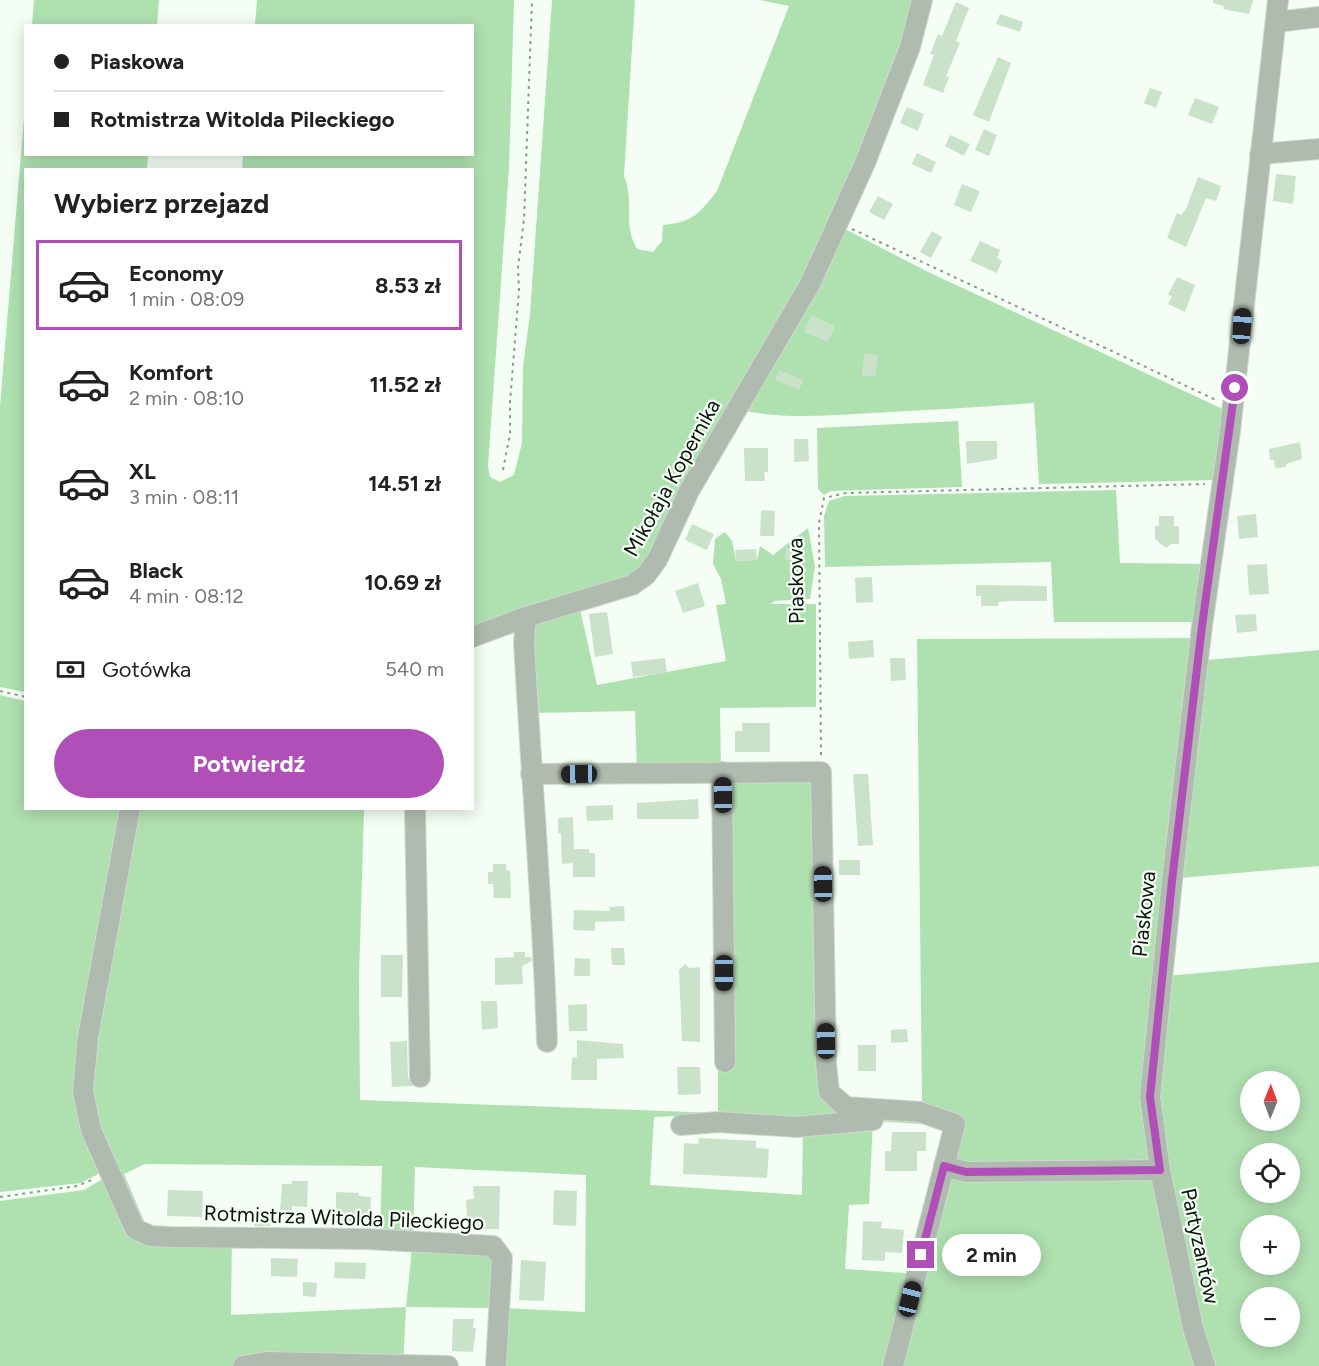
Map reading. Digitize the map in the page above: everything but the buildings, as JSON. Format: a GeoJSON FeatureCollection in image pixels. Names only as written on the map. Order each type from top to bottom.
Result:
{"type":"FeatureCollection","features":[{"type":"Feature","properties":{"kind":"street","name":"Mikołaja Kopernika"},"geometry":{"type":"LineString","coordinates":[[474,636],[526,617],[615,592],[646,575],[661,552],[689,491],[810,284],[866,163],[910,47],[922,0]]}},
{"type":"Feature","properties":{"kind":"street","name":"Piaskowa"},"geometry":{"type":"LineString","coordinates":[[1154,1135],[1150,1097],[1172,881],[1202,626],[1223,484],[1278,0]]}},
{"type":"Feature","properties":{"kind":"street"},"geometry":{"type":"LineString","coordinates":[[1276,22],[1319,18]]}},
{"type":"Feature","properties":{"kind":"street"},"geometry":{"type":"LineString","coordinates":[[1260,154],[1319,149]]}},
{"type":"Feature","properties":{"kind":"street"},"geometry":{"type":"LineString","coordinates":[[526,617],[524,642],[543,931],[547,1042]]}},
{"type":"Feature","properties":{"kind":"street"},"geometry":{"type":"LineString","coordinates":[[722,772],[725,1062]]}},
{"type":"Feature","properties":{"kind":"street"},"geometry":{"type":"LineString","coordinates":[[531,774],[821,772],[826,1063],[829,1092],[846,1107],[912,1111],[935,1116],[955,1124],[893,1366]]}},
{"type":"Feature","properties":{"kind":"street"},"geometry":{"type":"LineString","coordinates":[[109,1171],[86,1114],[84,1066],[130,810]]}},
{"type":"Feature","properties":{"kind":"street"},"geometry":{"type":"LineString","coordinates":[[415,810],[420,1077]]}},
{"type":"Feature","properties":{"kind":"street"},"geometry":{"type":"LineString","coordinates":[[681,1125],[718,1122],[804,1127],[880,1120],[917,1122],[935,1116]]}},
{"type":"Feature","properties":{"kind":"street","name":"Partyzantów"},"geometry":{"type":"LineString","coordinates":[[1154,1135],[1193,1328],[1205,1366]]}},
{"type":"Feature","properties":{"kind":"street"},"geometry":{"type":"LineString","coordinates":[[944,1166],[966,1172],[1160,1170]]}},
{"type":"Feature","properties":{"kind":"street","name":"Rotmistrza Witolda Pileckiego"},"geometry":{"type":"LineString","coordinates":[[109,1171],[135,1229],[151,1236],[366,1239],[493,1246],[502,1258],[496,1366]]}},
{"type":"Feature","properties":{"kind":"street"},"geometry":{"type":"LineString","coordinates":[[243,1366],[267,1362],[448,1366]]}},
{"type":"Feature","properties":{"kind":"path"},"geometry":{"type":"LineString","coordinates":[[502,470],[510,434],[532,0]]}},
{"type":"Feature","properties":{"kind":"path"},"geometry":{"type":"LineString","coordinates":[[839,222],[1232,408]]}},
{"type":"Feature","properties":{"kind":"path","name":"Piaskowa"},"geometry":{"type":"LineString","coordinates":[[821,772],[819,523],[824,498],[846,493],[1223,484]]}},
{"type":"Feature","properties":{"kind":"path"},"geometry":{"type":"LineString","coordinates":[[0,691],[24,697]]}},
{"type":"Feature","properties":{"kind":"path"},"geometry":{"type":"LineString","coordinates":[[0,1197],[76,1186],[109,1171]]}},
{"type":"Feature","properties":{"kind":"green space"},"geometry":{"type":"Polygon","coordinates":[[[34,0],[159,0],[157,24],[32,24],[34,0]]]}},
{"type":"Feature","properties":{"kind":"green space"},"geometry":{"type":"Polygon","coordinates":[[[257,0],[514,0],[509,169],[488,466],[490,477],[500,482],[514,475],[522,443],[523,367],[530,314],[552,0],[635,0],[624,176],[629,194],[629,222],[633,240],[637,249],[653,252],[662,241],[663,225],[682,222],[694,216],[717,191],[789,6],[760,0],[915,0],[902,53],[824,240],[663,535],[635,575],[474,629],[474,168],[242,168],[243,156],[474,156],[474,24],[255,24],[257,0]]]}},
{"type":"Feature","properties":{"kind":"green space"},"geometry":{"type":"Polygon","coordinates":[[[24,118],[24,156],[148,156],[147,168],[24,168],[24,692],[0,687],[0,406],[24,118]]]}},
{"type":"Feature","properties":{"kind":"green space"},"geometry":{"type":"Polygon","coordinates":[[[841,227],[926,271],[1227,411],[1219,480],[1039,484],[1034,403],[807,416],[774,415],[741,410],[841,227]]]}},
{"type":"Feature","properties":{"kind":"green space"},"geometry":{"type":"Polygon","coordinates":[[[958,421],[962,487],[831,491],[824,495],[818,489],[817,428],[958,421]]]}},
{"type":"Feature","properties":{"kind":"green space"},"geometry":{"type":"Polygon","coordinates":[[[1116,490],[1120,563],[1205,564],[1197,622],[1054,622],[1051,562],[825,567],[824,516],[829,501],[845,496],[1116,490]]]}},
{"type":"Feature","properties":{"kind":"green space"},"geometry":{"type":"Polygon","coordinates":[[[808,528],[815,566],[810,599],[774,601],[771,604],[816,604],[816,707],[720,708],[721,768],[637,770],[635,711],[532,713],[528,648],[535,620],[580,609],[597,685],[726,661],[716,605],[726,604],[721,579],[713,564],[715,539],[725,532],[732,541],[736,561],[757,560],[760,546],[773,555],[808,528]]]}},
{"type":"Feature","properties":{"kind":"green space"},"geometry":{"type":"Polygon","coordinates":[[[1208,638],[1207,660],[1319,650],[1319,866],[1168,879],[1167,976],[1319,962],[1319,1366],[500,1366],[503,1308],[585,1312],[586,1175],[415,1167],[413,1238],[380,1234],[382,1166],[145,1164],[124,1174],[145,1223],[160,1231],[232,1231],[231,1315],[406,1307],[403,1366],[0,1366],[0,1201],[84,1190],[101,1180],[116,1176],[102,1172],[81,1183],[0,1192],[0,695],[24,701],[24,810],[364,810],[359,978],[360,1100],[718,1113],[718,1068],[734,1068],[726,779],[817,777],[823,1091],[951,1126],[873,1121],[869,1204],[849,1205],[845,1269],[919,1274],[956,1122],[922,1101],[917,639],[1208,638]],[[695,1115],[654,1117],[650,1185],[802,1195],[803,1123],[695,1115]]]}},
{"type":"Feature","properties":{"kind":"green space"},"geometry":{"type":"Polygon","coordinates":[[[412,1248],[492,1252],[495,1308],[406,1307],[412,1248]]]}},
{"type":"Feature","properties":{"kind":"route"},"geometry":{"type":"LineString","coordinates":[[921,1255],[944,1166],[966,1172],[1160,1170],[1150,1112],[1150,1097],[1172,881],[1202,626],[1235,388]]}}]}
